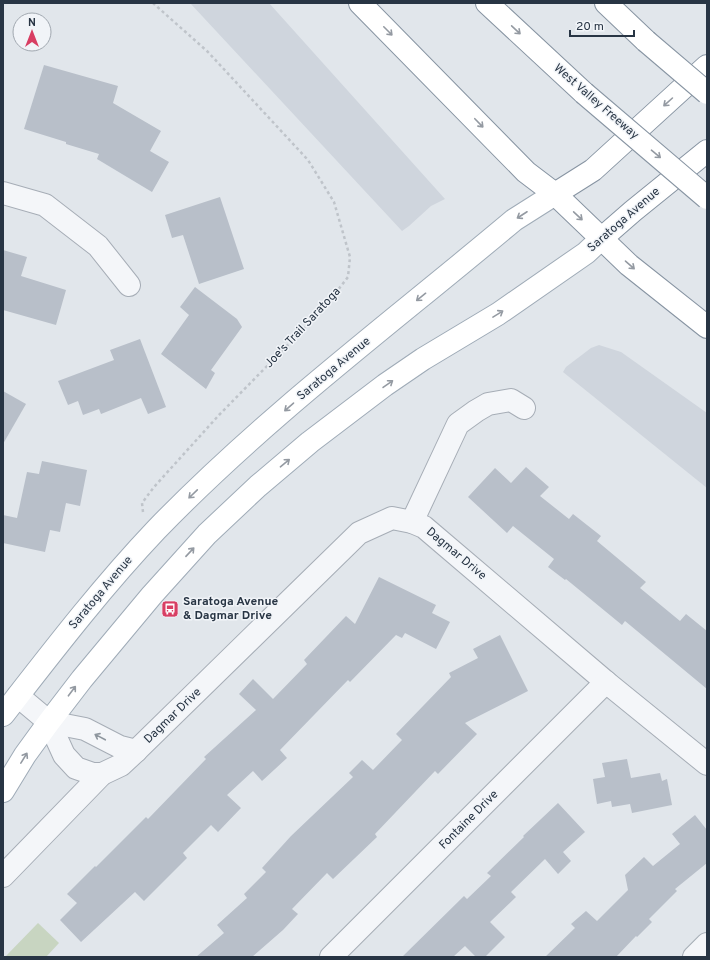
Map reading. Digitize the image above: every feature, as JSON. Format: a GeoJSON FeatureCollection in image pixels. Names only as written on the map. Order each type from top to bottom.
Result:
{"type":"FeatureCollection","features":[{"type":"Feature","properties":{"kind":"main road"},"geometry":{"type":"LineString","coordinates":[[360,3],[526,172],[555,194],[630,265],[707,327]]}},
{"type":"Feature","properties":{"kind":"main road","name":"West Valley Freeway"},"geometry":{"type":"LineString","coordinates":[[487,3],[584,93],[707,198]]}},
{"type":"Feature","properties":{"kind":"main road"},"geometry":{"type":"LineString","coordinates":[[606,3],[646,41],[707,93]]}},
{"type":"Feature","properties":{"kind":"main road","name":"Saratoga Avenue"},"geometry":{"type":"LineString","coordinates":[[3,715],[113,577],[157,530],[218,470],[289,406],[514,220],[593,170],[707,66]]}},
{"type":"Feature","properties":{"kind":"main road","name":"Saratoga Avenue"},"geometry":{"type":"LineString","coordinates":[[3,791],[25,755],[82,678],[164,580],[207,534],[258,486],[310,442],[385,385],[449,343],[498,314],[586,253],[633,211],[707,151]]}},
{"type":"Feature","properties":{"kind":"street"},"geometry":{"type":"LineString","coordinates":[[3,193],[45,205],[98,246],[130,285]]}},
{"type":"Feature","properties":{"kind":"street"},"geometry":{"type":"LineString","coordinates":[[412,522],[458,424],[488,404],[512,400],[524,408]]}},
{"type":"Feature","properties":{"kind":"street","name":"Dagmar Drive"},"geometry":{"type":"LineString","coordinates":[[3,876],[102,774],[121,765],[136,752],[359,533],[392,518],[412,522],[424,527],[606,682],[707,764]]}},
{"type":"Feature","properties":{"kind":"street","name":"Fontaine Drive"},"geometry":{"type":"LineString","coordinates":[[331,957],[606,682]]}},
{"type":"Feature","properties":{"kind":"street","name":"Dagmar Drive"},"geometry":{"type":"LineString","coordinates":[[18,696],[49,722],[64,755],[76,768],[93,774],[102,774]]}},
{"type":"Feature","properties":{"kind":"street","name":"Dagmar Drive"},"geometry":{"type":"LineString","coordinates":[[49,722],[85,729],[120,747],[136,752]]}},
{"type":"Feature","properties":{"kind":"street"},"geometry":{"type":"LineString","coordinates":[[694,957],[707,944]]}},
{"type":"Feature","properties":{"kind":"path","name":"Joe's Trail Saratoga"},"geometry":{"type":"LineString","coordinates":[[143,512],[142,503],[154,487],[219,415],[324,308],[348,277],[350,257],[334,202],[308,160],[208,52],[153,3]]}},
{"type":"Feature","properties":{"kind":"shaded area"},"geometry":{"type":"Polygon","coordinates":[[[190,3],[269,3],[445,199],[431,206],[402,231],[190,3]]]}},
{"type":"Feature","properties":{"kind":"shaded area"},"geometry":{"type":"Polygon","coordinates":[[[599,345],[621,352],[707,413],[707,488],[563,372],[566,367],[591,348],[599,345]]]}},
{"type":"Feature","properties":{"kind":"green space"},"geometry":{"type":"Polygon","coordinates":[[[38,923],[59,943],[46,957],[5,957],[38,923]]]}},
{"type":"Feature","properties":{"kind":"building"},"geometry":{"type":"Polygon","coordinates":[[[44,65],[118,86],[113,103],[161,131],[150,151],[169,162],[152,192],[97,159],[99,154],[24,129],[44,65]]]}},
{"type":"Feature","properties":{"kind":"building"},"geometry":{"type":"Polygon","coordinates":[[[220,197],[244,269],[199,284],[183,235],[172,238],[165,215],[220,197]]]}},
{"type":"Feature","properties":{"kind":"building"},"geometry":{"type":"Polygon","coordinates":[[[3,250],[27,257],[21,276],[66,290],[56,325],[3,310],[3,250]]]}},
{"type":"Feature","properties":{"kind":"building"},"geometry":{"type":"Polygon","coordinates":[[[195,287],[237,319],[242,327],[211,370],[215,373],[206,389],[161,354],[189,315],[180,307],[195,287]]]}},
{"type":"Feature","properties":{"kind":"building"},"geometry":{"type":"Polygon","coordinates":[[[140,339],[166,407],[148,414],[141,398],[101,414],[99,409],[83,415],[78,401],[68,405],[58,381],[114,360],[110,350],[140,339]]]}},
{"type":"Feature","properties":{"kind":"building"},"geometry":{"type":"Polygon","coordinates":[[[3,391],[26,404],[3,444],[3,391]]]}},
{"type":"Feature","properties":{"kind":"building"},"geometry":{"type":"Polygon","coordinates":[[[42,461],[87,470],[80,506],[66,503],[60,532],[50,530],[45,552],[3,543],[3,515],[17,518],[27,472],[39,474],[42,461]]]}},
{"type":"Feature","properties":{"kind":"building"},"geometry":{"type":"Polygon","coordinates":[[[526,467],[549,487],[540,496],[569,519],[573,514],[601,536],[597,541],[646,582],[640,588],[680,621],[686,614],[707,631],[707,689],[625,621],[622,625],[566,579],[565,580],[548,567],[554,559],[513,526],[507,533],[468,497],[495,468],[511,483],[526,467]]]}},
{"type":"Feature","properties":{"kind":"building"},"geometry":{"type":"Polygon","coordinates":[[[379,577],[436,605],[432,613],[450,622],[436,649],[405,633],[402,638],[396,635],[350,682],[348,680],[280,750],[287,758],[262,781],[253,771],[227,795],[241,808],[218,832],[211,825],[183,853],[187,858],[144,901],[135,892],[81,942],[60,920],[77,903],[67,894],[146,817],[148,819],[206,759],[204,757],[256,710],[239,694],[253,679],[273,699],[307,664],[304,660],[346,616],[355,624],[379,577]]]}},
{"type":"Feature","properties":{"kind":"building"},"geometry":{"type":"Polygon","coordinates":[[[500,635],[528,691],[465,723],[477,734],[438,774],[435,771],[375,834],[377,837],[333,879],[327,873],[292,909],[298,914],[283,930],[252,957],[196,957],[224,933],[217,925],[247,898],[244,894],[266,872],[262,868],[291,836],[353,777],[349,773],[362,760],[373,770],[402,740],[396,734],[451,677],[449,673],[478,658],[473,649],[500,635]]]}},
{"type":"Feature","properties":{"kind":"building"},"geometry":{"type":"Polygon","coordinates":[[[627,759],[631,778],[660,773],[662,781],[667,779],[672,805],[632,813],[630,804],[612,807],[611,801],[597,804],[593,779],[605,777],[602,763],[627,759]]]}},
{"type":"Feature","properties":{"kind":"building"},"geometry":{"type":"Polygon","coordinates":[[[558,803],[585,832],[563,852],[571,861],[558,874],[545,859],[511,892],[516,897],[490,922],[505,937],[485,957],[476,957],[465,946],[453,957],[402,957],[464,896],[467,899],[491,876],[487,873],[558,803]]]}},
{"type":"Feature","properties":{"kind":"building"},"geometry":{"type":"Polygon","coordinates":[[[695,815],[707,830],[707,863],[675,889],[677,891],[649,919],[652,922],[616,957],[545,957],[575,928],[571,924],[586,911],[597,921],[628,890],[625,875],[644,857],[653,866],[680,844],[672,834],[695,815]]]}},
{"type":"Feature","properties":{"kind":"place","name":"Saratoga Avenue & Dagmar Drive"},"geometry":{"type":"Point","coordinates":[170,609]}}]}
